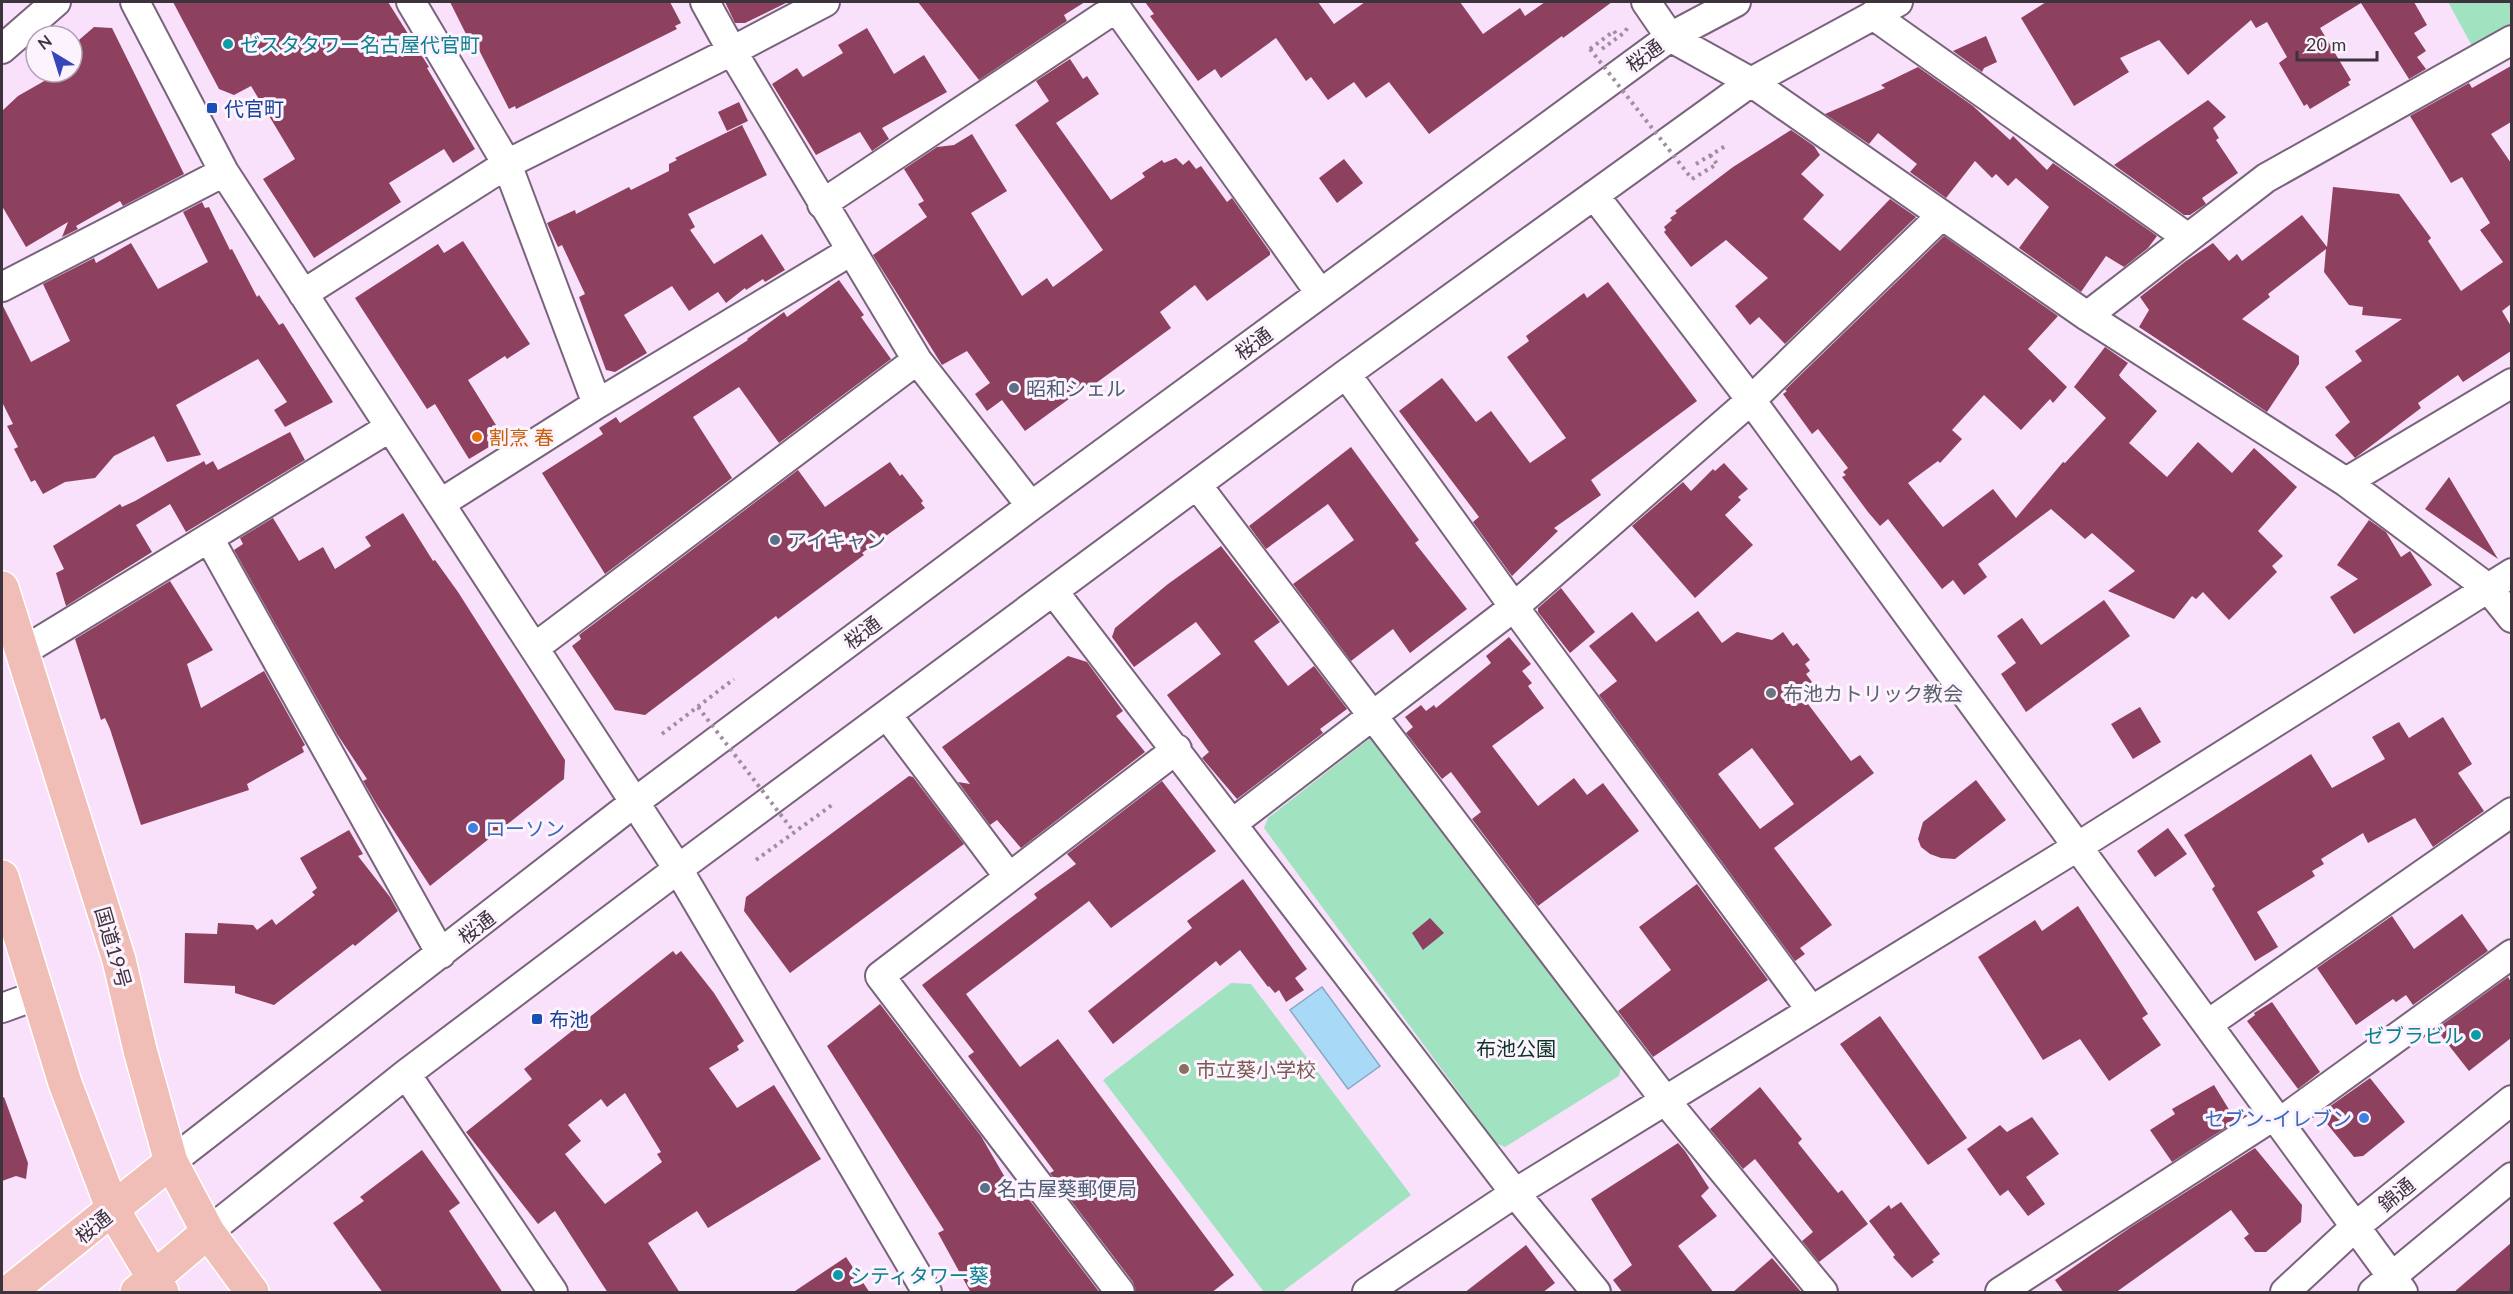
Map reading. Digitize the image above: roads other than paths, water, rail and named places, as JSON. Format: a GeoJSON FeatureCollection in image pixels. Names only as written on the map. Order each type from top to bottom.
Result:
{"type":"FeatureCollection","features":[{"type":"Feature","properties":{"kind":"highway","name":"国道19号"},"geometry":{"type":"LineString","coordinates":[[2,588],[119,960],[140,1050],[171,1162],[208,1232],[252,1293]]}},
{"type":"Feature","properties":{"kind":"highway"},"geometry":{"type":"LineString","coordinates":[[2,877],[65,1083],[113,1210],[151,1288],[208,1232]]}},
{"type":"Feature","properties":{"kind":"highway","name":"桜通"},"geometry":{"type":"LineString","coordinates":[[9,1293],[171,1162]]}},
{"type":"Feature","properties":{"kind":"street"},"geometry":{"type":"LineString","coordinates":[[2,49],[56,2]]}},
{"type":"Feature","properties":{"kind":"street"},"geometry":{"type":"LineString","coordinates":[[135,2],[224,172],[678,869],[927,1293]]}},
{"type":"Feature","properties":{"kind":"street"},"geometry":{"type":"LineString","coordinates":[[411,2],[507,164],[597,404]]}},
{"type":"Feature","properties":{"kind":"street"},"geometry":{"type":"LineString","coordinates":[[705,2],[822,204],[917,360],[1031,506]]}},
{"type":"Feature","properties":{"kind":"street"},"geometry":{"type":"LineString","coordinates":[[303,294],[507,164],[825,2]]}},
{"type":"Feature","properties":{"kind":"street","name":"桜通"},"geometry":{"type":"LineString","coordinates":[[171,1162],[635,802],[1031,506],[1670,37],[1736,2]]}},
{"type":"Feature","properties":{"kind":"street"},"geometry":{"type":"LineString","coordinates":[[208,1232],[406,1074],[678,869],[1346,374],[1751,82],[1898,2]]}},
{"type":"Feature","properties":{"kind":"street"},"geometry":{"type":"LineString","coordinates":[[822,204],[1114,4],[1320,294]]}},
{"type":"Feature","properties":{"kind":"street"},"geometry":{"type":"LineString","coordinates":[[1637,10],[1670,37],[1751,82],[2086,316],[2500,580],[2511,618]]}},
{"type":"Feature","properties":{"kind":"street"},"geometry":{"type":"LineString","coordinates":[[1873,15],[2188,238]]}},
{"type":"Feature","properties":{"kind":"street"},"geometry":{"type":"LineString","coordinates":[[2086,316],[2266,178],[2511,40]]}},
{"type":"Feature","properties":{"kind":"street"},"geometry":{"type":"LineString","coordinates":[[2,287],[224,172]]}},
{"type":"Feature","properties":{"kind":"street"},"geometry":{"type":"LineString","coordinates":[[1594,195],[1751,400],[2356,1226],[2389,1287],[2511,1177]]}},
{"type":"Feature","properties":{"kind":"street"},"geometry":{"type":"LineString","coordinates":[[1233,823],[1514,607],[1751,400],[1941,215]]}},
{"type":"Feature","properties":{"kind":"street"},"geometry":{"type":"LineString","coordinates":[[441,503],[597,404],[851,251]]}},
{"type":"Feature","properties":{"kind":"street"},"geometry":{"type":"LineString","coordinates":[[534,648],[917,360]]}},
{"type":"Feature","properties":{"kind":"street"},"geometry":{"type":"LineString","coordinates":[[1346,374],[1514,607],[1811,1010]]}},
{"type":"Feature","properties":{"kind":"street"},"geometry":{"type":"LineString","coordinates":[[2346,482],[2511,383]]}},
{"type":"Feature","properties":{"kind":"street"},"geometry":{"type":"LineString","coordinates":[[22,652],[210,540],[389,428]]}},
{"type":"Feature","properties":{"kind":"street"},"geometry":{"type":"LineString","coordinates":[[1197,485],[1665,1100],[1823,1293]]}},
{"type":"Feature","properties":{"kind":"street"},"geometry":{"type":"LineString","coordinates":[[210,540],[441,954]]}},
{"type":"Feature","properties":{"kind":"street"},"geometry":{"type":"LineString","coordinates":[[1367,1293],[1515,1193],[2077,847],[2500,580]]}},
{"type":"Feature","properties":{"kind":"street"},"geometry":{"type":"LineString","coordinates":[[1054,592],[1177,749],[1515,1193],[1596,1293]]}},
{"type":"Feature","properties":{"kind":"street"},"geometry":{"type":"LineString","coordinates":[[887,715],[1009,877]]}},
{"type":"Feature","properties":{"kind":"street"},"geometry":{"type":"LineString","coordinates":[[1120,1293],[880,975],[1177,749]]}},
{"type":"Feature","properties":{"kind":"street"},"geometry":{"type":"LineString","coordinates":[[2208,1024],[2511,812]]}},
{"type":"Feature","properties":{"kind":"street"},"geometry":{"type":"LineString","coordinates":[[2000,1293],[2277,1119],[2511,954]]}},
{"type":"Feature","properties":{"kind":"street"},"geometry":{"type":"LineString","coordinates":[[2,1008],[38,995]]}},
{"type":"Feature","properties":{"kind":"street"},"geometry":{"type":"LineString","coordinates":[[406,1074],[553,1293]]}},
{"type":"Feature","properties":{"kind":"street","name":"錦通"},"geometry":{"type":"LineString","coordinates":[[2285,1293],[2356,1226],[2511,1100]]}},
{"type":"Feature","properties":{"kind":"water"},"geometry":{"type":"Polygon","coordinates":[[[1322,987],[1380,1066],[1348,1089],[1290,1010],[1322,987]]]}},
{"type":"Feature","properties":{"kind":"place","name":"ゼスタタワー名古屋代官町"},"geometry":{"type":"Point","coordinates":[228,44]}},
{"type":"Feature","properties":{"kind":"place","name":"代官町"},"geometry":{"type":"Point","coordinates":[212,108]}},
{"type":"Feature","properties":{"kind":"place","name":"昭和シェル"},"geometry":{"type":"Point","coordinates":[1014,388]}},
{"type":"Feature","properties":{"kind":"place","name":"割烹 春"},"geometry":{"type":"Point","coordinates":[477,437]}},
{"type":"Feature","properties":{"kind":"place","name":"アイキャン"},"geometry":{"type":"Point","coordinates":[775,540]}},
{"type":"Feature","properties":{"kind":"place","name":"布池カトリック教会"},"geometry":{"type":"Point","coordinates":[1771,693]}},
{"type":"Feature","properties":{"kind":"place","name":"ローソン"},"geometry":{"type":"Point","coordinates":[473,828]}},
{"type":"Feature","properties":{"kind":"place","name":"布池"},"geometry":{"type":"Point","coordinates":[537,1019]}},
{"type":"Feature","properties":{"kind":"place","name":"ゼブラビル"},"geometry":{"type":"Point","coordinates":[2476,1035]}},
{"type":"Feature","properties":{"kind":"place","name":"市立葵小学校"},"geometry":{"type":"Point","coordinates":[1184,1069]}},
{"type":"Feature","properties":{"kind":"place","name":"セブン-イレブン"},"geometry":{"type":"Point","coordinates":[2364,1118]}},
{"type":"Feature","properties":{"kind":"place","name":"名古屋葵郵便局"},"geometry":{"type":"Point","coordinates":[985,1188]}},
{"type":"Feature","properties":{"kind":"place","name":"シティタワー葵"},"geometry":{"type":"Point","coordinates":[838,1275]}},
{"type":"Feature","properties":{"kind":"park label","name":"布池公園"},"geometry":{"type":"Point","coordinates":[1516,1048]}}]}
